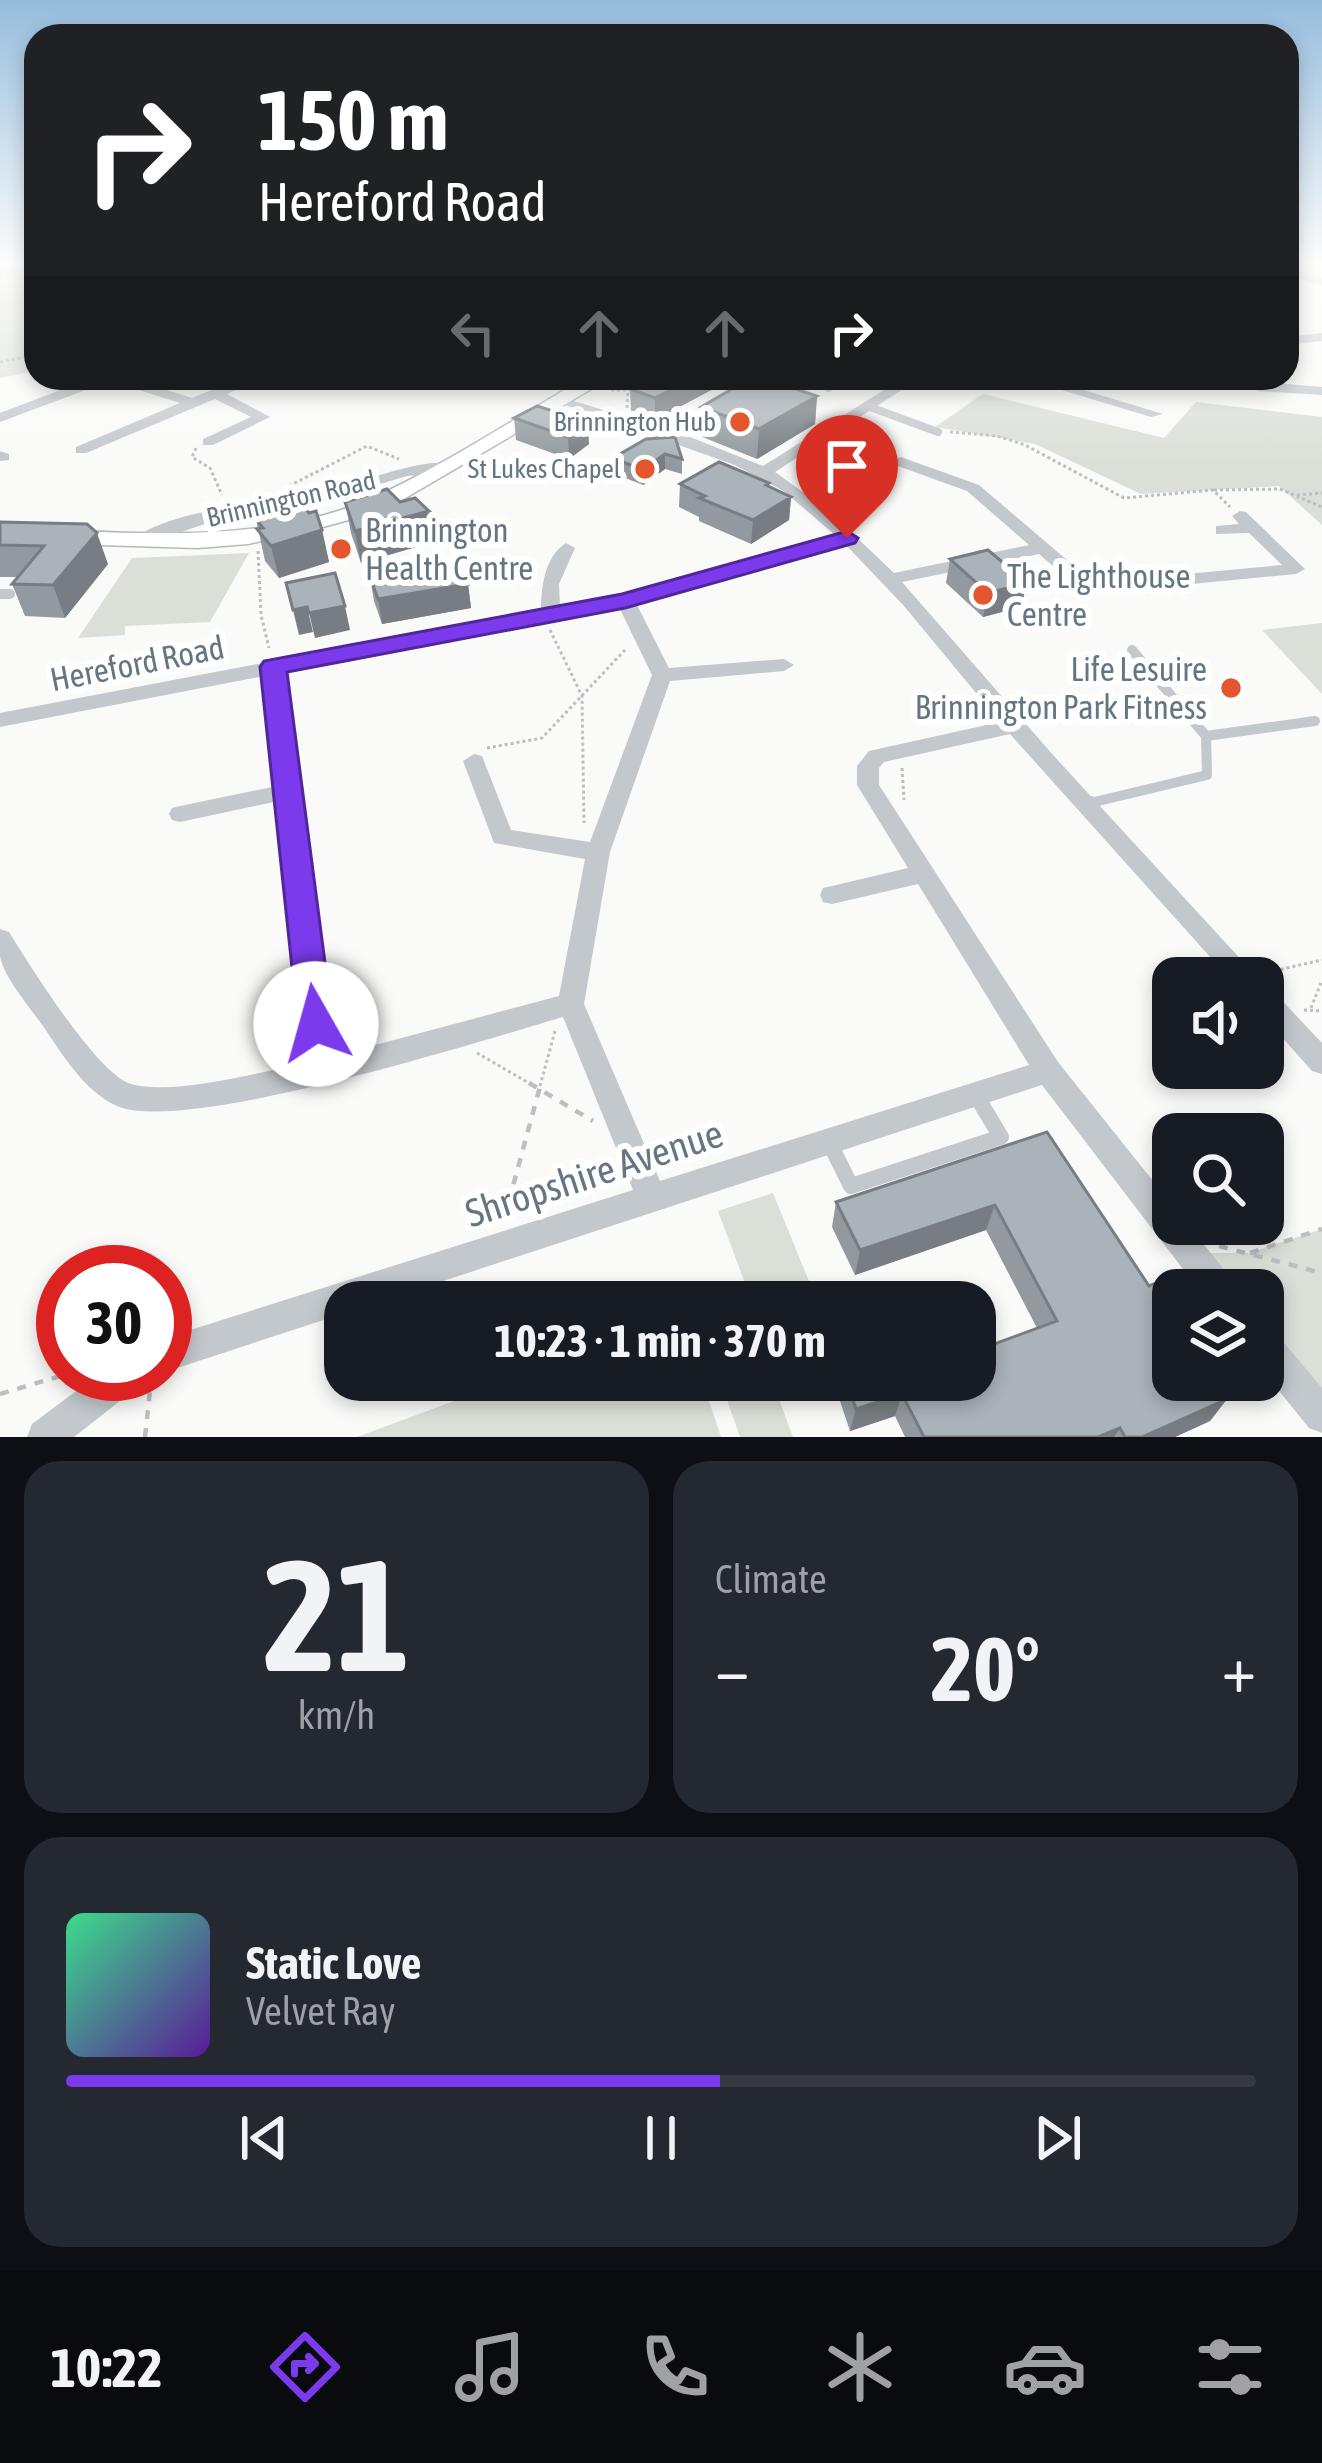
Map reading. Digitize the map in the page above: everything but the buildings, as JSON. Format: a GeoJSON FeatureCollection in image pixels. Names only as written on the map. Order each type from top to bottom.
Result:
{"type":"FeatureCollection","features":[{"type":"Feature","properties":{"kind":"street"},"geometry":{"type":"LineString","coordinates":[[0,418],[74,390]]}},
{"type":"Feature","properties":{"kind":"street"},"geometry":{"type":"LineString","coordinates":[[153,390],[194,403]]}},
{"type":"Feature","properties":{"kind":"street"},"geometry":{"type":"LineString","coordinates":[[81,450],[225,390]]}},
{"type":"Feature","properties":{"kind":"street","name":"Brinnington Road"},"geometry":{"type":"LineString","coordinates":[[0,535],[139,541],[248,537],[376,505],[580,390]]}},
{"type":"Feature","properties":{"kind":"street"},"geometry":{"type":"LineString","coordinates":[[763,473],[893,390]]}},
{"type":"Feature","properties":{"kind":"street"},"geometry":{"type":"LineString","coordinates":[[1069,390],[1156,414]]}},
{"type":"Feature","properties":{"kind":"street"},"geometry":{"type":"LineString","coordinates":[[1085,395],[1091,390]]}},
{"type":"Feature","properties":{"kind":"street"},"geometry":{"type":"LineString","coordinates":[[215,394],[263,414]]}},
{"type":"Feature","properties":{"kind":"street"},"geometry":{"type":"LineString","coordinates":[[561,401],[665,435],[763,473],[790,489],[892,578],[1014,726],[1226,957]]}},
{"type":"Feature","properties":{"kind":"street"},"geometry":{"type":"LineString","coordinates":[[208,442],[263,414],[283,411]]}},
{"type":"Feature","properties":{"kind":"street"},"geometry":{"type":"LineString","coordinates":[[820,416],[840,423]]}},
{"type":"Feature","properties":{"kind":"street"},"geometry":{"type":"LineString","coordinates":[[901,462],[974,488],[1082,582],[1098,588],[1295,569],[1247,522],[1222,530]]}},
{"type":"Feature","properties":{"kind":"street","name":"Brinnington Road"},"geometry":{"type":"LineString","coordinates":[[139,541],[169,526],[338,493],[418,467],[446,468]]}},
{"type":"Feature","properties":{"kind":"street","name":"Hereford Road"},"geometry":{"type":"LineString","coordinates":[[0,720],[548,617],[847,538]]}},
{"type":"Feature","properties":{"kind":"street"},"geometry":{"type":"LineString","coordinates":[[548,617],[550,584],[566,548]]}},
{"type":"Feature","properties":{"kind":"street"},"geometry":{"type":"LineString","coordinates":[[892,578],[1041,548]]}},
{"type":"Feature","properties":{"kind":"street"},"geometry":{"type":"LineString","coordinates":[[625,600],[662,675],[646,729],[591,851],[566,1005],[652,1199]]}},
{"type":"Feature","properties":{"kind":"street"},"geometry":{"type":"LineString","coordinates":[[662,675],[784,665]]}},
{"type":"Feature","properties":{"kind":"street"},"geometry":{"type":"LineString","coordinates":[[273,667],[284,792],[322,1070]]}},
{"type":"Feature","properties":{"kind":"street"},"geometry":{"type":"LineString","coordinates":[[1014,726],[877,756],[868,766],[868,785],[1048,1071],[1152,1207]]}},
{"type":"Feature","properties":{"kind":"street"},"geometry":{"type":"LineString","coordinates":[[474,761],[502,837],[591,851]]}},
{"type":"Feature","properties":{"kind":"street"},"geometry":{"type":"LineString","coordinates":[[179,814],[284,792]]}},
{"type":"Feature","properties":{"kind":"street"},"geometry":{"type":"LineString","coordinates":[[832,895],[914,863]]}},
{"type":"Feature","properties":{"kind":"street"},"geometry":{"type":"LineString","coordinates":[[0,939],[99,1078],[124,1096],[168,1101],[322,1070],[566,1005]]}},
{"type":"Feature","properties":{"kind":"street"},"geometry":{"type":"LineString","coordinates":[[1284,1021],[1322,1062]]}},
{"type":"Feature","properties":{"kind":"street","name":"Shropshire Avenue"},"geometry":{"type":"LineString","coordinates":[[192,1345],[1048,1071]]}},
{"type":"Feature","properties":{"kind":"street"},"geometry":{"type":"LineString","coordinates":[[1182,1245],[1202,1269]]}},
{"type":"Feature","properties":{"kind":"street"},"geometry":{"type":"LineString","coordinates":[[1284,1369],[1322,1415]]}},
{"type":"Feature","properties":{"kind":"street"},"geometry":{"type":"LineString","coordinates":[[45,1437],[92,1401]]}},
{"type":"Feature","properties":{"kind":"lane"},"geometry":{"type":"LineString","coordinates":[[867,406],[938,432]]}},
{"type":"Feature","properties":{"kind":"lane"},"geometry":{"type":"LineString","coordinates":[[1086,804],[1207,775],[1206,736],[1132,650]]}},
{"type":"Feature","properties":{"kind":"lane"},"geometry":{"type":"LineString","coordinates":[[1206,736],[1315,721]]}},
{"type":"Feature","properties":{"kind":"lane"},"geometry":{"type":"LineString","coordinates":[[829,1142],[851,1186],[1001,1137],[975,1094]]}},
{"type":"Feature","properties":{"kind":"path"},"geometry":{"type":"LineString","coordinates":[[627,422],[628,390]]}},
{"type":"Feature","properties":{"kind":"path"},"geometry":{"type":"LineString","coordinates":[[665,435],[718,406]]}},
{"type":"Feature","properties":{"kind":"path"},"geometry":{"type":"LineString","coordinates":[[938,432],[997,436],[1025,445],[1124,498],[1280,489],[1322,507]]}},
{"type":"Feature","properties":{"kind":"path"},"geometry":{"type":"LineString","coordinates":[[208,442],[191,451],[192,457],[210,468],[226,515]]}},
{"type":"Feature","properties":{"kind":"path"},"geometry":{"type":"LineString","coordinates":[[272,494],[367,446],[418,467]]}},
{"type":"Feature","properties":{"kind":"path"},"geometry":{"type":"LineString","coordinates":[[1213,490],[1247,522]]}},
{"type":"Feature","properties":{"kind":"path"},"geometry":{"type":"LineString","coordinates":[[1295,495],[1322,493]]}},
{"type":"Feature","properties":{"kind":"path"},"geometry":{"type":"LineString","coordinates":[[248,537],[261,555],[261,615],[273,667]]}},
{"type":"Feature","properties":{"kind":"path"},"geometry":{"type":"LineString","coordinates":[[548,617],[582,696],[591,851]]}},
{"type":"Feature","properties":{"kind":"path"},"geometry":{"type":"LineString","coordinates":[[474,761],[472,751],[542,738],[641,632]]}},
{"type":"Feature","properties":{"kind":"path"},"geometry":{"type":"LineString","coordinates":[[901,748],[914,863]]}},
{"type":"Feature","properties":{"kind":"path"},"geometry":{"type":"LineString","coordinates":[[1284,969],[1322,961]]}},
{"type":"Feature","properties":{"kind":"path"},"geometry":{"type":"LineString","coordinates":[[1310,1009],[1322,980]]}},
{"type":"Feature","properties":{"kind":"path"},"geometry":{"type":"LineString","coordinates":[[496,1249],[566,1005]]}},
{"type":"Feature","properties":{"kind":"path"},"geometry":{"type":"LineString","coordinates":[[449,1036],[627,1139]]}},
{"type":"Feature","properties":{"kind":"path"},"geometry":{"type":"LineString","coordinates":[[1249,1253],[1322,1229]]}},
{"type":"Feature","properties":{"kind":"path"},"geometry":{"type":"LineString","coordinates":[[1217,1245],[1322,1273]]}},
{"type":"Feature","properties":{"kind":"path"},"geometry":{"type":"LineString","coordinates":[[0,1394],[36,1383]]}},
{"type":"Feature","properties":{"kind":"path"},"geometry":{"type":"LineString","coordinates":[[145,1437],[149,1401]]}},
{"type":"Feature","properties":{"kind":"shaded area"},"geometry":{"type":"Polygon","coordinates":[[[0,329],[24,329],[24,373],[0,378],[0,329]]]}},
{"type":"Feature","properties":{"kind":"shaded area"},"geometry":{"type":"Polygon","coordinates":[[[983,394],[1164,438],[1196,402],[1322,417],[1322,525],[1279,486],[1141,494],[1035,444],[935,427],[983,394]]]}},
{"type":"Feature","properties":{"kind":"shaded area"},"geometry":{"type":"Polygon","coordinates":[[[249,553],[210,622],[125,626],[125,635],[78,638],[132,558],[249,553]]]}},
{"type":"Feature","properties":{"kind":"shaded area"},"geometry":{"type":"Polygon","coordinates":[[[1322,623],[1322,694],[1262,630],[1322,623]]]}},
{"type":"Feature","properties":{"kind":"shaded area"},"geometry":{"type":"Polygon","coordinates":[[[773,1193],[809,1281],[744,1281],[718,1211],[773,1193]]]}},
{"type":"Feature","properties":{"kind":"shaded area"},"geometry":{"type":"Polygon","coordinates":[[[1322,1229],[1322,1395],[1284,1349],[1284,1269],[1218,1269],[1205,1253],[1249,1253],[1322,1229]]]}},
{"type":"Feature","properties":{"kind":"shaded area"},"geometry":{"type":"Polygon","coordinates":[[[454,1401],[709,1401],[721,1437],[357,1437],[454,1401]]]}},
{"type":"Feature","properties":{"kind":"shaded area"},"geometry":{"type":"Polygon","coordinates":[[[727,1401],[780,1401],[793,1437],[740,1437],[727,1401]]]}},
{"type":"Feature","properties":{"kind":"place","name":"Brinnington Hub"},"geometry":{"type":"Point","coordinates":[740,422]}},
{"type":"Feature","properties":{"kind":"place","name":"St Lukes Chapel"},"geometry":{"type":"Point","coordinates":[645,469]}},
{"type":"Feature","properties":{"kind":"place","name":"Brinnington Health Centre"},"geometry":{"type":"Point","coordinates":[341,549]}},
{"type":"Feature","properties":{"kind":"place","name":"The Lighthouse Centre"},"geometry":{"type":"Point","coordinates":[983,595]}},
{"type":"Feature","properties":{"kind":"place","name":"Life Lesuire Brinnington Park Fitness"},"geometry":{"type":"Point","coordinates":[1231,688]}},
{"type":"Feature","properties":{"kind":"route"},"geometry":{"type":"LineString","coordinates":[[316,1024],[284,792],[273,667],[625,600],[847,538]]}}]}
